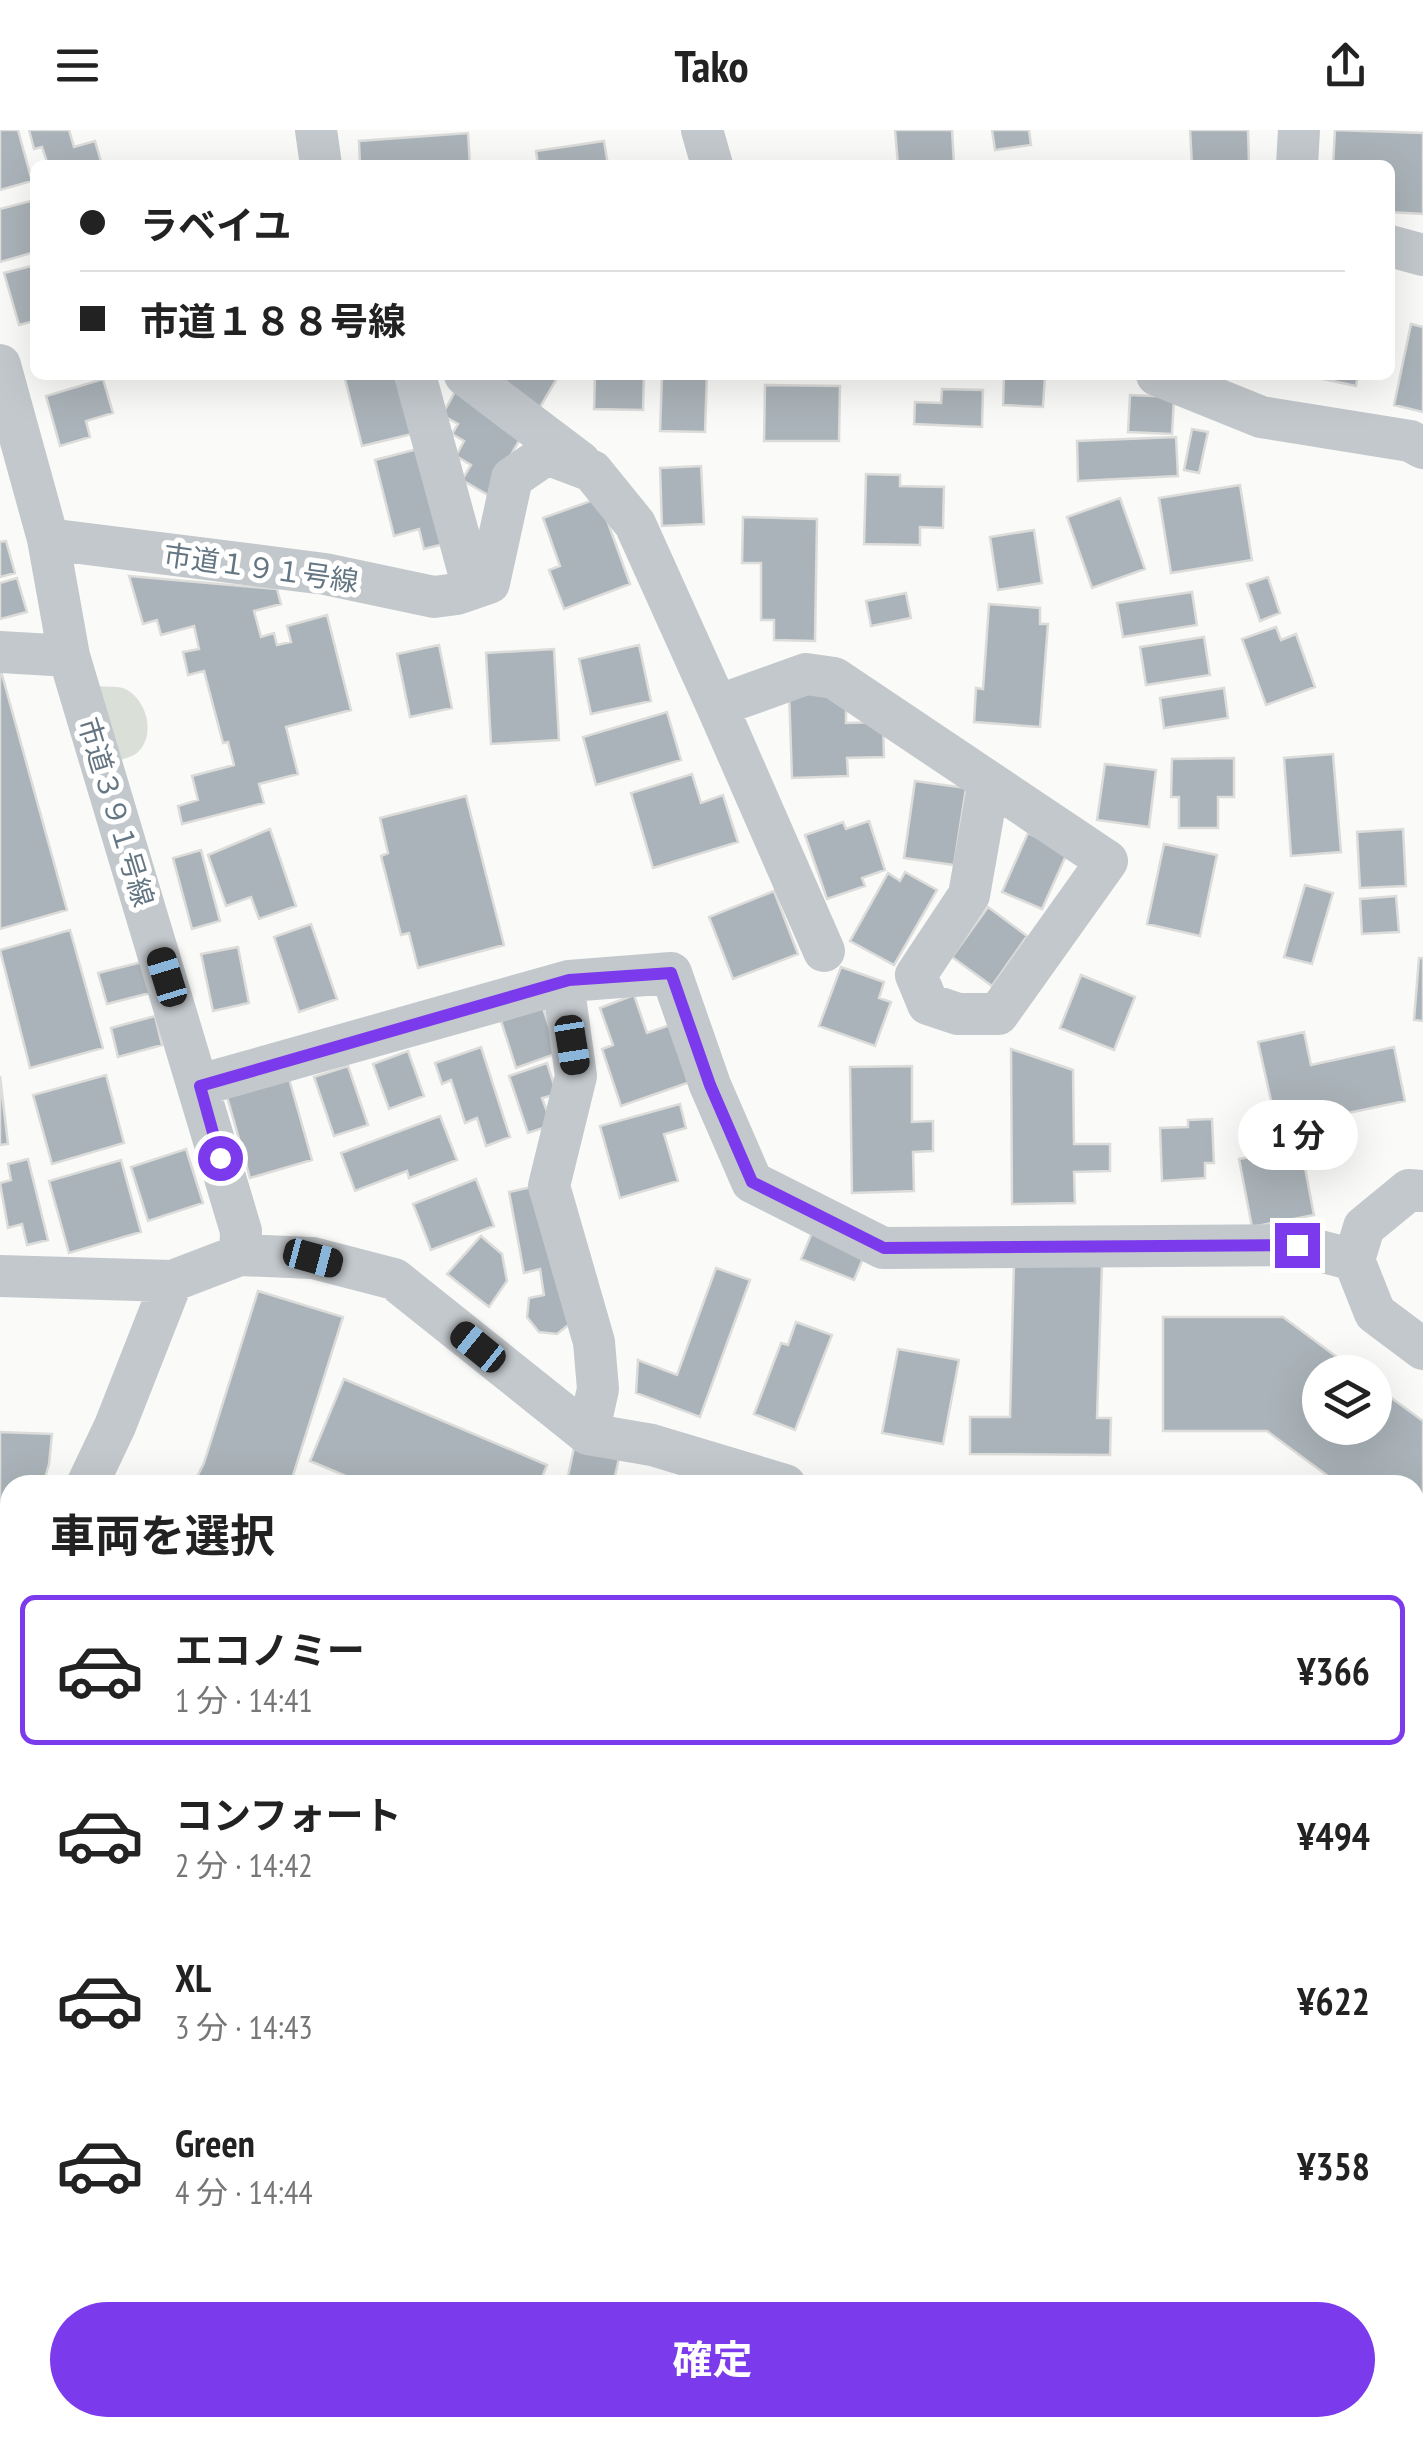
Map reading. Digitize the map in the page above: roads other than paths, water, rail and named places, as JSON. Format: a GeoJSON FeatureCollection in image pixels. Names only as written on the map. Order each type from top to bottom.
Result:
{"type":"FeatureCollection","features":[{"type":"Feature","properties":{"kind":"street"},"geometry":{"type":"LineString","coordinates":[[316,130],[320,160]]}},
{"type":"Feature","properties":{"kind":"street"},"geometry":{"type":"LineString","coordinates":[[702,130],[711,160]]}},
{"type":"Feature","properties":{"kind":"street"},"geometry":{"type":"LineString","coordinates":[[1297,160],[1299,130]]}},
{"type":"Feature","properties":{"kind":"street"},"geometry":{"type":"LineString","coordinates":[[1395,247],[1423,255]]}},
{"type":"Feature","properties":{"kind":"street","name":"市道３９１号線"},"geometry":{"type":"LineString","coordinates":[[0,365],[48,538],[69,656],[200,1086],[241,1232],[240,1255]]}},
{"type":"Feature","properties":{"kind":"street"},"geometry":{"type":"LineString","coordinates":[[416,380],[474,588],[489,582],[512,478],[547,454],[592,471]]}},
{"type":"Feature","properties":{"kind":"street"},"geometry":{"type":"LineString","coordinates":[[472,380],[592,471],[635,524],[824,950]]}},
{"type":"Feature","properties":{"kind":"street"},"geometry":{"type":"LineString","coordinates":[[1168,380],[1260,417],[1410,442],[1423,448]]}},
{"type":"Feature","properties":{"kind":"street","name":"市道１９１号線"},"geometry":{"type":"LineString","coordinates":[[48,538],[326,574],[434,597],[474,588]]}},
{"type":"Feature","properties":{"kind":"street"},"geometry":{"type":"LineString","coordinates":[[0,652],[69,656]]}},
{"type":"Feature","properties":{"kind":"street"},"geometry":{"type":"LineString","coordinates":[[717,706],[806,674],[834,678],[1107,861],[998,1014],[958,1014],[928,1004],[916,976],[969,896],[989,782]]}},
{"type":"Feature","properties":{"kind":"street"},"geometry":{"type":"LineString","coordinates":[[200,1086],[563,982],[671,973],[710,1085],[752,1182],[884,1248],[1297,1245],[1354,1260]]}},
{"type":"Feature","properties":{"kind":"street"},"geometry":{"type":"LineString","coordinates":[[563,982],[576,1076],[548,1186],[594,1342],[598,1389],[588,1434]]}},
{"type":"Feature","properties":{"kind":"street"},"geometry":{"type":"LineString","coordinates":[[1423,1191],[1409,1190],[1364,1226],[1354,1260],[1375,1313],[1423,1348]]}},
{"type":"Feature","properties":{"kind":"street"},"geometry":{"type":"LineString","coordinates":[[0,1276],[172,1281],[240,1255],[313,1258],[394,1279],[588,1434],[651,1465],[718,1475]]}},
{"type":"Feature","properties":{"kind":"street"},"geometry":{"type":"LineString","coordinates":[[92,1475],[172,1281]]}}]}
